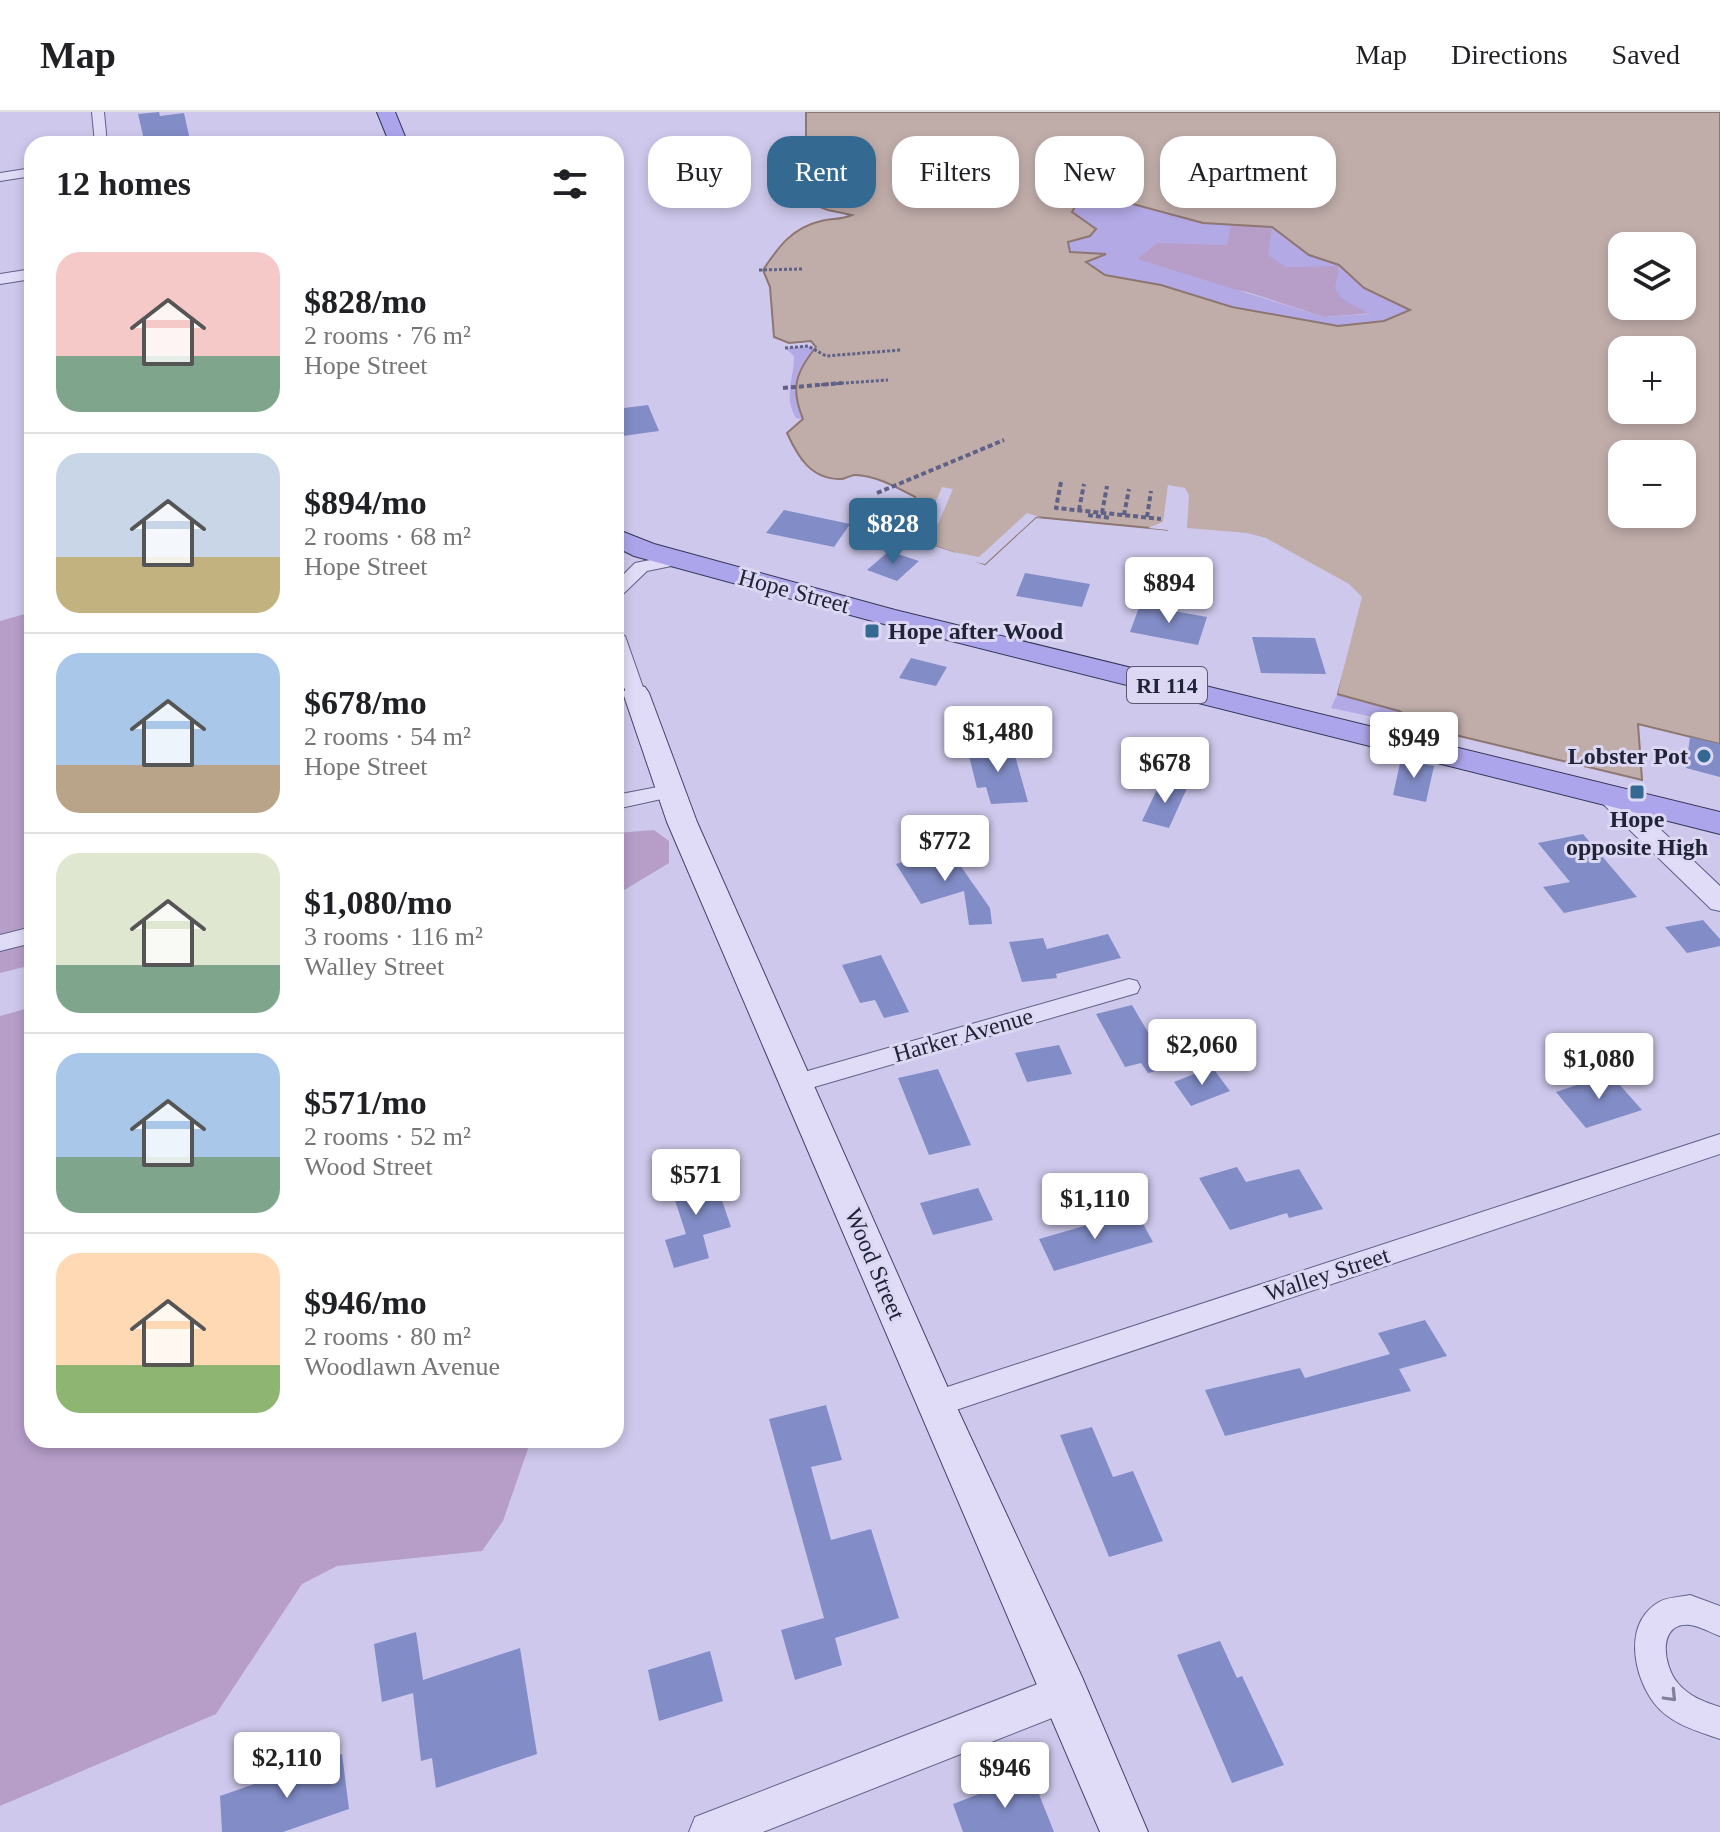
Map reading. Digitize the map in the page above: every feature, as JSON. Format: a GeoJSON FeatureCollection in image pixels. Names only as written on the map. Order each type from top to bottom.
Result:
{"type":"FeatureCollection","features":[{"type":"Feature","properties":{"kind":"main road"},"geometry":{"type":"LineString","coordinates":[[386,112],[396,136]]}},
{"type":"Feature","properties":{"kind":"main road","name":"Hope Street"},"geometry":{"type":"LineString","coordinates":[[624,541],[644,550],[886,616],[1720,823]]}},
{"type":"Feature","properties":{"kind":"main road","name":"Wood Street"},"geometry":{"type":"LineString","coordinates":[[636,693],[682,822],[935,1404],[1066,1693],[1124,1832]]}},
{"type":"Feature","properties":{"kind":"street"},"geometry":{"type":"LineString","coordinates":[[98,112],[100,136]]}},
{"type":"Feature","properties":{"kind":"street"},"geometry":{"type":"LineString","coordinates":[[0,177],[24,173]]}},
{"type":"Feature","properties":{"kind":"street"},"geometry":{"type":"LineString","coordinates":[[0,279],[24,275]]}},
{"type":"Feature","properties":{"kind":"street"},"geometry":{"type":"LineString","coordinates":[[624,582],[641,567],[680,559]]}},
{"type":"Feature","properties":{"kind":"street","name":"Wood Street"},"geometry":{"type":"LineString","coordinates":[[624,659],[636,693]]}},
{"type":"Feature","properties":{"kind":"street","name":"Wood Street"},"geometry":{"type":"LineString","coordinates":[[624,673],[636,693]]}},
{"type":"Feature","properties":{"kind":"street"},"geometry":{"type":"LineString","coordinates":[[624,800],[673,790]]}},
{"type":"Feature","properties":{"kind":"street"},"geometry":{"type":"LineString","coordinates":[[1610,796],[1720,902]]}},
{"type":"Feature","properties":{"kind":"street"},"geometry":{"type":"LineString","coordinates":[[0,943],[24,937]]}},
{"type":"Feature","properties":{"kind":"street","name":"Harker Avenue"},"geometry":{"type":"LineString","coordinates":[[797,1083],[1129,987]]}},
{"type":"Feature","properties":{"kind":"street","name":"Walley Street"},"geometry":{"type":"LineString","coordinates":[[935,1404],[1720,1144]]}},
{"type":"Feature","properties":{"kind":"street"},"geometry":{"type":"LineString","coordinates":[[1720,1621],[1692,1611],[1674,1612],[1661,1619],[1651,1631],[1648,1646],[1650,1663],[1658,1681],[1671,1698],[1687,1711],[1720,1723]]}},
{"type":"Feature","properties":{"kind":"street"},"geometry":{"type":"LineString","coordinates":[[710,1832],[1066,1693]]}},
{"type":"Feature","properties":{"kind":"path"},"geometry":{"type":"LineString","coordinates":[[759,270],[802,269]]}},
{"type":"Feature","properties":{"kind":"path"},"geometry":{"type":"LineString","coordinates":[[785,348],[808,346],[826,356],[901,350]]}},
{"type":"Feature","properties":{"kind":"path"},"geometry":{"type":"LineString","coordinates":[[783,388],[888,380]]}},
{"type":"Feature","properties":{"kind":"path"},"geometry":{"type":"LineString","coordinates":[[877,493],[1004,440]]}},
{"type":"Feature","properties":{"kind":"path"},"geometry":{"type":"LineString","coordinates":[[1061,482],[1056,508],[1111,518]]}},
{"type":"Feature","properties":{"kind":"path"},"geometry":{"type":"LineString","coordinates":[[1079,510],[1084,484]]}},
{"type":"Feature","properties":{"kind":"path"},"geometry":{"type":"LineString","coordinates":[[1102,513],[1107,486]]}},
{"type":"Feature","properties":{"kind":"path"},"geometry":{"type":"LineString","coordinates":[[1124,515],[1129,489]]}},
{"type":"Feature","properties":{"kind":"path"},"geometry":{"type":"LineString","coordinates":[[1147,517],[1151,491]]}},
{"type":"Feature","properties":{"kind":"path"},"geometry":{"type":"LineString","coordinates":[[1088,515],[1102,513],[1161,519]]}},
{"type":"Feature","properties":{"kind":"shaded area"},"geometry":{"type":"Polygon","coordinates":[[[806,112],[1720,112],[1720,744],[1638,724],[1642,780],[1430,729],[1399,711],[1337,694],[1356,596],[1254,538],[1036,517],[985,564],[922,542],[915,497],[870,477],[855,475],[842,479],[822,476],[801,458],[787,433],[803,419],[797,398],[797,381],[816,347],[811,341],[789,343],[774,337],[770,287],[763,270],[781,246],[802,228],[852,215],[823,208],[876,208],[876,136],[806,136],[806,112]],[[1035,136],[1035,208],[1074,208],[1072,212],[1096,229],[1090,236],[1068,242],[1070,252],[1106,254],[1086,262],[1105,275],[1161,285],[1232,307],[1338,326],[1384,321],[1410,310],[1364,288],[1339,265],[1309,255],[1272,227],[1203,223],[1144,207],[1144,136],[1035,136]]]}},
{"type":"Feature","properties":{"kind":"shaded area"},"geometry":{"type":"Polygon","coordinates":[[[1203,223],[1272,227],[1287,267],[1339,265],[1399,311],[1324,317],[1247,292],[1156,276],[1137,259],[1156,242],[1203,223]]]}},
{"type":"Feature","properties":{"kind":"shaded area"},"geometry":{"type":"Polygon","coordinates":[[[24,614],[24,967],[0,973],[0,621],[24,614]]]}},
{"type":"Feature","properties":{"kind":"shaded area"},"geometry":{"type":"Polygon","coordinates":[[[654,830],[669,841],[669,863],[624,890],[624,832],[654,830]]]}},
{"type":"Feature","properties":{"kind":"shaded area"},"geometry":{"type":"Polygon","coordinates":[[[24,1009],[24,1448],[528,1448],[503,1521],[482,1551],[337,1566],[302,1584],[216,1714],[0,1806],[0,1016],[24,1009]]]}},
{"type":"Feature","properties":{"kind":"sand"},"geometry":{"type":"Polygon","coordinates":[[[1144,197],[1160,200],[1160,208],[1204,208],[1280,222],[1480,335],[1325,337],[1091,287],[1038,240],[1074,208],[1144,208],[1144,197]],[[1231,225],[1227,245],[1157,243],[1137,259],[1324,317],[1370,314],[1342,299],[1335,289],[1339,266],[1286,267],[1268,255],[1272,227],[1231,225]]]}},
{"type":"Feature","properties":{"kind":"sand"},"geometry":{"type":"Polygon","coordinates":[[[808,346],[826,356],[803,419],[796,418],[792,410],[790,388],[794,356],[785,348],[808,346]]]}},
{"type":"Feature","properties":{"kind":"sand"},"geometry":{"type":"Polygon","coordinates":[[[1337,694],[1424,714],[1430,729],[1331,708],[1337,694]]]}},
{"type":"Feature","properties":{"kind":"pier"},"geometry":{"type":"Polygon","coordinates":[[[1168,485],[1185,488],[1189,495],[1187,528],[1247,533],[1266,538],[1349,584],[1362,597],[1336,698],[1333,693],[1352,598],[1253,542],[1168,534],[1168,530],[1148,528],[1163,522],[1168,485]]]}},
{"type":"Feature","properties":{"kind":"pier"},"geometry":{"type":"Polygon","coordinates":[[[942,487],[953,489],[938,524],[927,527],[932,545],[953,552],[979,557],[1027,513],[1042,518],[1036,517],[985,564],[928,551],[918,543],[914,517],[931,513],[942,487]]]}},
{"type":"Feature","properties":{"kind":"building"},"geometry":{"type":"Polygon","coordinates":[[[159,112],[160,116],[184,113],[189,136],[143,136],[138,114],[159,112]]]}},
{"type":"Feature","properties":{"kind":"building"},"geometry":{"type":"Polygon","coordinates":[[[648,405],[659,431],[624,436],[624,408],[648,405]]]}},
{"type":"Feature","properties":{"kind":"building"},"geometry":{"type":"Polygon","coordinates":[[[784,510],[850,524],[834,547],[766,533],[784,510]]]}},
{"type":"Feature","properties":{"kind":"building"},"geometry":{"type":"Polygon","coordinates":[[[889,551],[919,561],[897,581],[867,570],[889,551]]]}},
{"type":"Feature","properties":{"kind":"building"},"geometry":{"type":"Polygon","coordinates":[[[1025,573],[1090,584],[1082,607],[1016,596],[1025,573]]]}},
{"type":"Feature","properties":{"kind":"building"},"geometry":{"type":"Polygon","coordinates":[[[1140,605],[1207,617],[1198,645],[1130,632],[1140,605]]]}},
{"type":"Feature","properties":{"kind":"building"},"geometry":{"type":"Polygon","coordinates":[[[1252,637],[1315,638],[1326,674],[1261,673],[1252,637]]]}},
{"type":"Feature","properties":{"kind":"building"},"geometry":{"type":"Polygon","coordinates":[[[911,658],[947,667],[936,686],[899,678],[911,658]]]}},
{"type":"Feature","properties":{"kind":"building","name":"Lobster Pot"},"geometry":{"type":"Polygon","coordinates":[[[1690,737],[1720,744],[1720,777],[1686,768],[1690,737]]]}},
{"type":"Feature","properties":{"kind":"building"},"geometry":{"type":"Polygon","coordinates":[[[1012,745],[1028,802],[991,804],[986,787],[977,788],[967,748],[1012,745]]]}},
{"type":"Feature","properties":{"kind":"building"},"geometry":{"type":"Polygon","coordinates":[[[1401,759],[1434,766],[1426,802],[1393,795],[1401,759]]]}},
{"type":"Feature","properties":{"kind":"building"},"geometry":{"type":"Polygon","coordinates":[[[1161,781],[1187,788],[1169,828],[1142,821],[1161,781]]]}},
{"type":"Feature","properties":{"kind":"building"},"geometry":{"type":"Polygon","coordinates":[[[1583,834],[1637,897],[1564,913],[1543,887],[1570,882],[1538,843],[1583,834]]]}},
{"type":"Feature","properties":{"kind":"building"},"geometry":{"type":"Polygon","coordinates":[[[948,848],[990,908],[992,924],[969,925],[964,891],[921,904],[896,864],[948,848]]]}},
{"type":"Feature","properties":{"kind":"building"},"geometry":{"type":"Polygon","coordinates":[[[1703,920],[1720,939],[1720,946],[1687,953],[1665,927],[1703,920]]]}},
{"type":"Feature","properties":{"kind":"building"},"geometry":{"type":"Polygon","coordinates":[[[1108,934],[1121,958],[1056,974],[1057,978],[1022,982],[1009,942],[1043,938],[1047,949],[1108,934]]]}},
{"type":"Feature","properties":{"kind":"building"},"geometry":{"type":"Polygon","coordinates":[[[881,955],[909,1012],[884,1018],[875,1000],[860,1003],[842,965],[881,955]]]}},
{"type":"Feature","properties":{"kind":"building"},"geometry":{"type":"Polygon","coordinates":[[[1132,1005],[1169,1068],[1148,1073],[1141,1063],[1125,1067],[1096,1014],[1132,1005]]]}},
{"type":"Feature","properties":{"kind":"building"},"geometry":{"type":"Polygon","coordinates":[[[1059,1045],[1072,1074],[1027,1082],[1015,1053],[1059,1045]]]}},
{"type":"Feature","properties":{"kind":"building"},"geometry":{"type":"Polygon","coordinates":[[[1212,1067],[1230,1091],[1191,1106],[1174,1082],[1212,1067]]]}},
{"type":"Feature","properties":{"kind":"building"},"geometry":{"type":"Polygon","coordinates":[[[938,1069],[971,1145],[929,1155],[898,1078],[938,1069]]]}},
{"type":"Feature","properties":{"kind":"building"},"geometry":{"type":"Polygon","coordinates":[[[1610,1074],[1642,1110],[1586,1128],[1556,1092],[1610,1074]]]}},
{"type":"Feature","properties":{"kind":"building"},"geometry":{"type":"Polygon","coordinates":[[[1237,1167],[1246,1182],[1299,1169],[1323,1209],[1289,1218],[1287,1213],[1230,1230],[1199,1178],[1237,1167]]]}},
{"type":"Feature","properties":{"kind":"building"},"geometry":{"type":"Polygon","coordinates":[[[712,1171],[731,1227],[703,1235],[709,1258],[674,1268],[665,1240],[686,1234],[669,1182],[712,1171]]]}},
{"type":"Feature","properties":{"kind":"building"},"geometry":{"type":"Polygon","coordinates":[[[978,1188],[993,1220],[933,1235],[920,1203],[978,1188]]]}},
{"type":"Feature","properties":{"kind":"building"},"geometry":{"type":"Polygon","coordinates":[[[1136,1211],[1153,1242],[1054,1271],[1039,1239],[1136,1211]]]}},
{"type":"Feature","properties":{"kind":"building"},"geometry":{"type":"Polygon","coordinates":[[[1425,1320],[1447,1356],[1399,1369],[1411,1391],[1225,1436],[1205,1390],[1300,1368],[1305,1378],[1390,1354],[1378,1333],[1425,1320]]]}},
{"type":"Feature","properties":{"kind":"building"},"geometry":{"type":"Polygon","coordinates":[[[826,1405],[842,1460],[811,1467],[831,1540],[871,1529],[899,1618],[835,1638],[842,1665],[795,1680],[781,1630],[824,1618],[769,1419],[826,1405]]]}},
{"type":"Feature","properties":{"kind":"building"},"geometry":{"type":"Polygon","coordinates":[[[1092,1427],[1113,1477],[1133,1471],[1163,1541],[1109,1557],[1060,1435],[1092,1427]]]}},
{"type":"Feature","properties":{"kind":"building"},"geometry":{"type":"Polygon","coordinates":[[[416,1632],[423,1680],[520,1648],[537,1754],[436,1788],[432,1758],[421,1761],[413,1693],[382,1702],[374,1644],[416,1632]]]}},
{"type":"Feature","properties":{"kind":"building"},"geometry":{"type":"Polygon","coordinates":[[[1220,1641],[1237,1678],[1242,1676],[1284,1765],[1232,1783],[1177,1655],[1220,1641]]]}},
{"type":"Feature","properties":{"kind":"building"},"geometry":{"type":"Polygon","coordinates":[[[710,1651],[723,1701],[659,1721],[648,1670],[710,1651]]]}},
{"type":"Feature","properties":{"kind":"building"},"geometry":{"type":"Polygon","coordinates":[[[342,1754],[349,1809],[283,1832],[222,1832],[220,1796],[342,1754]]]}},
{"type":"Feature","properties":{"kind":"building"},"geometry":{"type":"Polygon","coordinates":[[[1031,1774],[1054,1832],[963,1832],[953,1804],[1031,1774]]]}},
{"type":"Feature","properties":{"kind":"place","name":"Hope after Wood"},"geometry":{"type":"Point","coordinates":[872,631]}},
{"type":"Feature","properties":{"kind":"place","name":"Lobster Pot"},"geometry":{"type":"Point","coordinates":[1704,756]}},
{"type":"Feature","properties":{"kind":"place","name":"Hope opposite High"},"geometry":{"type":"Point","coordinates":[1637,792]}}]}
